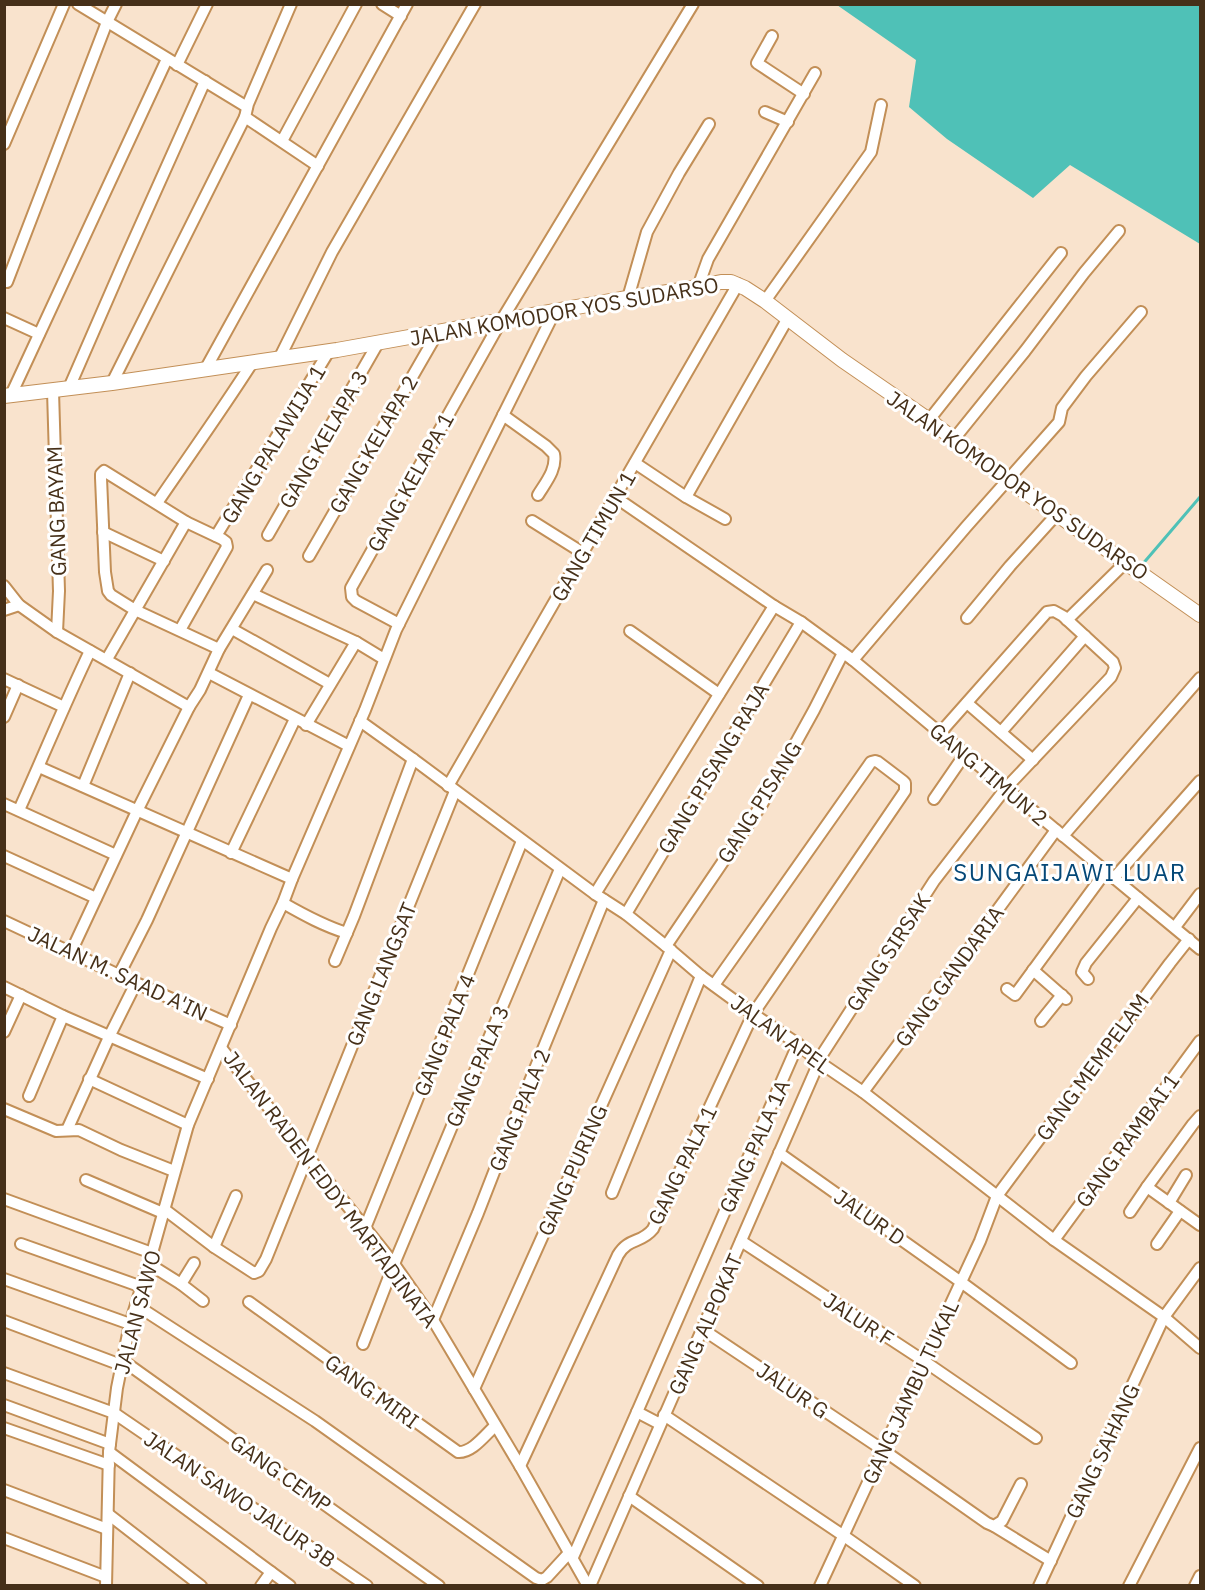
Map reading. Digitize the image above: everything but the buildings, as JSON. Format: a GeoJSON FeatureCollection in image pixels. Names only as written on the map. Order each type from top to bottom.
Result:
{"type":"FeatureCollection","features":[{"type":"Feature","properties":{"kind":"street"},"geometry":{"type":"LineString","coordinates":[[4,144],[64,4]]}},
{"type":"Feature","properties":{"kind":"street"},"geometry":{"type":"LineString","coordinates":[[78,4],[205,81],[318,166]]}},
{"type":"Feature","properties":{"kind":"street"},"geometry":{"type":"LineString","coordinates":[[7,282],[107,22],[116,4]]}},
{"type":"Feature","properties":{"kind":"street"},"geometry":{"type":"LineString","coordinates":[[177,65],[207,4]]}},
{"type":"Feature","properties":{"kind":"street"},"geometry":{"type":"LineString","coordinates":[[112,383],[246,112],[291,4]]}},
{"type":"Feature","properties":{"kind":"street"},"geometry":{"type":"LineString","coordinates":[[282,141],[356,4]]}},
{"type":"Feature","properties":{"kind":"street"},"geometry":{"type":"LineString","coordinates":[[382,4],[401,16]]}},
{"type":"Feature","properties":{"kind":"street"},"geometry":{"type":"LineString","coordinates":[[205,370],[407,4]]}},
{"type":"Feature","properties":{"kind":"street"},"geometry":{"type":"LineString","coordinates":[[280,357],[332,252],[475,4]]}},
{"type":"Feature","properties":{"kind":"street"},"geometry":{"type":"LineString","coordinates":[[501,321],[693,4]]}},
{"type":"Feature","properties":{"kind":"street"},"geometry":{"type":"LineString","coordinates":[[772,36],[758,63],[804,94]]}},
{"type":"Feature","properties":{"kind":"street"},"geometry":{"type":"LineString","coordinates":[[8,396],[167,59]]}},
{"type":"Feature","properties":{"kind":"street"},"geometry":{"type":"LineString","coordinates":[[698,287],[708,259],[815,73]]}},
{"type":"Feature","properties":{"kind":"street"},"geometry":{"type":"LineString","coordinates":[[69,388],[205,81]]}},
{"type":"Feature","properties":{"kind":"street"},"geometry":{"type":"LineString","coordinates":[[765,300],[871,152],[881,105]]}},
{"type":"Feature","properties":{"kind":"street"},"geometry":{"type":"LineString","coordinates":[[765,112],[788,122]]}},
{"type":"Feature","properties":{"kind":"street"},"geometry":{"type":"LineString","coordinates":[[628,298],[647,232],[709,124]]}},
{"type":"Feature","properties":{"kind":"street"},"geometry":{"type":"LineString","coordinates":[[954,439],[1025,351],[1083,273],[1119,231]]}},
{"type":"Feature","properties":{"kind":"street"},"geometry":{"type":"LineString","coordinates":[[929,420],[1061,254]]}},
{"type":"Feature","properties":{"kind":"street","name":"JALAN KOMODOR YOS SUDARSO"},"geometry":{"type":"LineString","coordinates":[[8,396],[329,351],[721,282],[738,284],[765,300],[842,360],[1200,615]]}},
{"type":"Feature","properties":{"kind":"street","name":"GANG TIMUN 1"},"geometry":{"type":"LineString","coordinates":[[451,789],[583,553],[738,284]]}},
{"type":"Feature","properties":{"kind":"street","name":"JALAN RADEN EDDY MARTADINATA"},"geometry":{"type":"LineString","coordinates":[[555,311],[399,624],[365,710],[221,1048],[394,1264],[433,1320],[589,1586]]}},
{"type":"Feature","properties":{"kind":"street","name":"GANG PISANG"},"geometry":{"type":"LineString","coordinates":[[668,948],[762,804],[814,710],[848,657],[1059,422],[1062,408],[1086,376],[1141,312]]}},
{"type":"Feature","properties":{"kind":"street"},"geometry":{"type":"LineString","coordinates":[[4,318],[39,334]]}},
{"type":"Feature","properties":{"kind":"street"},"geometry":{"type":"LineString","coordinates":[[686,497],[788,318]]}},
{"type":"Feature","properties":{"kind":"street","name":"GANG KELAPA 1"},"geometry":{"type":"LineString","coordinates":[[399,624],[356,601],[352,597],[351,588],[501,321]]}},
{"type":"Feature","properties":{"kind":"street","name":"GANG KELAPA 2"},"geometry":{"type":"LineString","coordinates":[[309,556],[438,332]]}},
{"type":"Feature","properties":{"kind":"street","name":"GANG KELAPA 3"},"geometry":{"type":"LineString","coordinates":[[268,535],[378,343]]}},
{"type":"Feature","properties":{"kind":"street","name":"GANG PALAWIJA 1"},"geometry":{"type":"LineString","coordinates":[[216,536],[329,351]]}},
{"type":"Feature","properties":{"kind":"street"},"geometry":{"type":"LineString","coordinates":[[158,503],[252,363]]}},
{"type":"Feature","properties":{"kind":"street","name":"GANG BAYAM"},"geometry":{"type":"LineString","coordinates":[[52,391],[59,591],[57,632]]}},
{"type":"Feature","properties":{"kind":"street"},"geometry":{"type":"LineString","coordinates":[[503,415],[554,454],[554,468],[538,495]]}},
{"type":"Feature","properties":{"kind":"street"},"geometry":{"type":"LineString","coordinates":[[635,463],[686,497],[725,519]]}},
{"type":"Feature","properties":{"kind":"street"},"geometry":{"type":"LineString","coordinates":[[180,630],[226,551],[226,542],[186,522],[104,471],[101,478],[105,572],[108,591],[135,610],[219,649]]}},
{"type":"Feature","properties":{"kind":"street","name":"GANG TIMUN 2"},"geometry":{"type":"LineString","coordinates":[[615,497],[801,622],[848,657],[1200,949]]}},
{"type":"Feature","properties":{"kind":"street"},"geometry":{"type":"LineString","coordinates":[[967,618],[1057,514]]}},
{"type":"Feature","properties":{"kind":"street"},"geometry":{"type":"LineString","coordinates":[[532,521],[583,553]]}},
{"type":"Feature","properties":{"kind":"street"},"geometry":{"type":"LineString","coordinates":[[107,659],[186,522]]}},
{"type":"Feature","properties":{"kind":"street"},"geometry":{"type":"LineString","coordinates":[[103,532],[164,561]]}},
{"type":"Feature","properties":{"kind":"street"},"geometry":{"type":"LineString","coordinates":[[1067,620],[1126,562]]}},
{"type":"Feature","properties":{"kind":"street"},"geometry":{"type":"LineString","coordinates":[[71,952],[189,707],[209,673],[219,649],[267,570]]}},
{"type":"Feature","properties":{"kind":"street"},"geometry":{"type":"LineString","coordinates":[[4,586],[19,605],[57,632],[189,707]]}},
{"type":"Feature","properties":{"kind":"street"},"geometry":{"type":"LineString","coordinates":[[253,594],[356,642],[384,659]]}},
{"type":"Feature","properties":{"kind":"street"},"geometry":{"type":"LineString","coordinates":[[4,610],[19,605]]}},
{"type":"Feature","properties":{"kind":"street"},"geometry":{"type":"LineString","coordinates":[[599,897],[774,606]]}},
{"type":"Feature","properties":{"kind":"street"},"geometry":{"type":"LineString","coordinates":[[940,733],[1047,612],[1054,611],[1085,636],[1001,732]]}},
{"type":"Feature","properties":{"kind":"street","name":"GANG PISANG RAJA"},"geometry":{"type":"LineString","coordinates":[[626,914],[801,622]]}},
{"type":"Feature","properties":{"kind":"street"},"geometry":{"type":"LineString","coordinates":[[232,629],[330,684]]}},
{"type":"Feature","properties":{"kind":"street"},"geometry":{"type":"LineString","coordinates":[[630,631],[719,694]]}},
{"type":"Feature","properties":{"kind":"street","name":"GANG SIRSAK"},"geometry":{"type":"LineString","coordinates":[[818,1062],[934,881],[1006,788],[1111,677],[1113,662],[1085,636]]}},
{"type":"Feature","properties":{"kind":"street"},"geometry":{"type":"LineString","coordinates":[[306,725],[356,642]]}},
{"type":"Feature","properties":{"kind":"street"},"geometry":{"type":"LineString","coordinates":[[19,810],[90,651]]}},
{"type":"Feature","properties":{"kind":"street"},"geometry":{"type":"LineString","coordinates":[[209,673],[349,746]]}},
{"type":"Feature","properties":{"kind":"street"},"geometry":{"type":"LineString","coordinates":[[83,786],[130,674]]}},
{"type":"Feature","properties":{"kind":"street","name":"GANG GANDARIA"},"geometry":{"type":"LineString","coordinates":[[863,1092],[958,964],[1060,833],[1200,678]]}},
{"type":"Feature","properties":{"kind":"street"},"geometry":{"type":"LineString","coordinates":[[4,679],[64,706]]}},
{"type":"Feature","properties":{"kind":"street"},"geometry":{"type":"LineString","coordinates":[[4,717],[18,685]]}},
{"type":"Feature","properties":{"kind":"street"},"geometry":{"type":"LineString","coordinates":[[119,975],[147,920],[249,695]]}},
{"type":"Feature","properties":{"kind":"street"},"geometry":{"type":"LineString","coordinates":[[967,703],[1033,760]]}},
{"type":"Feature","properties":{"kind":"street"},"geometry":{"type":"LineString","coordinates":[[231,853],[295,719]]}},
{"type":"Feature","properties":{"kind":"street","name":"JALAN APEL"},"geometry":{"type":"LineString","coordinates":[[360,721],[599,897],[626,914],[701,976],[798,1044],[818,1062],[863,1092],[1054,1240],[1164,1317],[1200,1348]]}},
{"type":"Feature","properties":{"kind":"street"},"geometry":{"type":"LineString","coordinates":[[934,799],[965,754]]}},
{"type":"Feature","properties":{"kind":"street"},"geometry":{"type":"LineString","coordinates":[[335,961],[413,759]]}},
{"type":"Feature","properties":{"kind":"street","name":"GANG PALA 1"},"geometry":{"type":"LineString","coordinates":[[520,1466],[618,1255],[627,1244],[642,1238],[653,1229],[753,1014],[905,791],[903,781],[878,762],[874,761],[870,764],[714,985]]}},
{"type":"Feature","properties":{"kind":"street"},"geometry":{"type":"LineString","coordinates":[[39,767],[292,879]]}},
{"type":"Feature","properties":{"kind":"street"},"geometry":{"type":"LineString","coordinates":[[1007,989],[1015,995],[1110,875],[1200,781]]}},
{"type":"Feature","properties":{"kind":"street","name":"GANG LANGSAT"},"geometry":{"type":"LineString","coordinates":[[214,1247],[254,1273],[259,1271],[267,1259],[451,789]]}},
{"type":"Feature","properties":{"kind":"street"},"geometry":{"type":"LineString","coordinates":[[4,804],[116,855]]}},
{"type":"Feature","properties":{"kind":"street","name":"GANG PALA 4"},"geometry":{"type":"LineString","coordinates":[[364,1228],[522,841]]}},
{"type":"Feature","properties":{"kind":"street"},"geometry":{"type":"LineString","coordinates":[[4,856],[96,898]]}},
{"type":"Feature","properties":{"kind":"street","name":"GANG PALA 3"},"geometry":{"type":"LineString","coordinates":[[363,1344],[394,1264],[560,868]]}},
{"type":"Feature","properties":{"kind":"street"},"geometry":{"type":"LineString","coordinates":[[1175,927],[1200,894]]}},
{"type":"Feature","properties":{"kind":"street","name":"GANG PALA 2"},"geometry":{"type":"LineString","coordinates":[[433,1320],[478,1213],[599,897]]}},
{"type":"Feature","properties":{"kind":"street"},"geometry":{"type":"LineString","coordinates":[[1088,979],[1082,972],[1086,963],[1138,898]]}},
{"type":"Feature","properties":{"kind":"street"},"geometry":{"type":"LineString","coordinates":[[283,903],[312,920],[347,933]]}},
{"type":"Feature","properties":{"kind":"street","name":"JALAN M. SAAD A'IN"},"geometry":{"type":"LineString","coordinates":[[4,921],[231,1025]]}},
{"type":"Feature","properties":{"kind":"street","name":"GANG MEMPELAM"},"geometry":{"type":"LineString","coordinates":[[997,1196],[1189,939]]}},
{"type":"Feature","properties":{"kind":"street","name":"GANG PURING"},"geometry":{"type":"LineString","coordinates":[[474,1389],[668,948]]}},
{"type":"Feature","properties":{"kind":"street"},"geometry":{"type":"LineString","coordinates":[[1033,970],[1064,997],[1041,1021]]}},
{"type":"Feature","properties":{"kind":"street"},"geometry":{"type":"LineString","coordinates":[[612,1193],[701,976]]}},
{"type":"Feature","properties":{"kind":"street"},"geometry":{"type":"LineString","coordinates":[[67,1130],[136,983]]}},
{"type":"Feature","properties":{"kind":"street"},"geometry":{"type":"LineString","coordinates":[[4,987],[63,1016],[208,1079]]}},
{"type":"Feature","properties":{"kind":"street"},"geometry":{"type":"LineString","coordinates":[[4,1032],[21,995]]}},
{"type":"Feature","properties":{"kind":"street"},"geometry":{"type":"LineString","coordinates":[[29,1096],[63,1016]]}},
{"type":"Feature","properties":{"kind":"street","name":"GANG RAMBAI 1"},"geometry":{"type":"LineString","coordinates":[[1054,1240],[1200,1041]]}},
{"type":"Feature","properties":{"kind":"street","name":"GANG PALA 1A"},"geometry":{"type":"LineString","coordinates":[[136,1305],[315,1421],[536,1578],[542,1580],[572,1555],[798,1044]]}},
{"type":"Feature","properties":{"kind":"street","name":"JALAN SAWO"},"geometry":{"type":"LineString","coordinates":[[106,1581],[110,1448],[122,1362],[130,1324],[188,1125],[221,1048]]}},
{"type":"Feature","properties":{"kind":"street","name":"GANG ALPOKAT"},"geometry":{"type":"LineString","coordinates":[[589,1586],[818,1062]]}},
{"type":"Feature","properties":{"kind":"street"},"geometry":{"type":"LineString","coordinates":[[89,1080],[188,1125]]}},
{"type":"Feature","properties":{"kind":"street"},"geometry":{"type":"LineString","coordinates":[[4,1109],[51,1129],[79,1130],[174,1171]]}},
{"type":"Feature","properties":{"kind":"street"},"geometry":{"type":"LineString","coordinates":[[1130,1212],[1200,1116]]}},
{"type":"Feature","properties":{"kind":"street","name":"JALUR D"},"geometry":{"type":"LineString","coordinates":[[779,1153],[1071,1363]]}},
{"type":"Feature","properties":{"kind":"street"},"geometry":{"type":"LineString","coordinates":[[1169,1203],[1186,1175]]}},
{"type":"Feature","properties":{"kind":"street"},"geometry":{"type":"LineString","coordinates":[[86,1179],[163,1211],[214,1247],[236,1196]]}},
{"type":"Feature","properties":{"kind":"street"},"geometry":{"type":"LineString","coordinates":[[1147,1187],[1200,1224]]}},
{"type":"Feature","properties":{"kind":"street","name":"GANG JAMBU TUKAL"},"geometry":{"type":"LineString","coordinates":[[820,1586],[980,1241],[997,1196]]}},
{"type":"Feature","properties":{"kind":"street"},"geometry":{"type":"LineString","coordinates":[[4,1199],[152,1253]]}},
{"type":"Feature","properties":{"kind":"street"},"geometry":{"type":"LineString","coordinates":[[1157,1244],[1180,1211]]}},
{"type":"Feature","properties":{"kind":"street","name":"JALUR F"},"geometry":{"type":"LineString","coordinates":[[741,1241],[924,1361],[1036,1438]]}},
{"type":"Feature","properties":{"kind":"street"},"geometry":{"type":"LineString","coordinates":[[21,1244],[142,1287]]}},
{"type":"Feature","properties":{"kind":"street"},"geometry":{"type":"LineString","coordinates":[[181,1284],[194,1263]]}},
{"type":"Feature","properties":{"kind":"street"},"geometry":{"type":"LineString","coordinates":[[149,1264],[203,1301]]}},
{"type":"Feature","properties":{"kind":"street","name":"GANG SAHANG"},"geometry":{"type":"LineString","coordinates":[[1040,1586],[1164,1317],[1200,1268]]}},
{"type":"Feature","properties":{"kind":"street"},"geometry":{"type":"LineString","coordinates":[[4,1279],[130,1324]]}},
{"type":"Feature","properties":{"kind":"street","name":"GANG MIRI"},"geometry":{"type":"LineString","coordinates":[[249,1302],[458,1452],[468,1450],[495,1426]]}},
{"type":"Feature","properties":{"kind":"street","name":"GANG CEMP"},"geometry":{"type":"LineString","coordinates":[[4,1320],[122,1362],[439,1586]]}},
{"type":"Feature","properties":{"kind":"street","name":"JALUR G"},"geometry":{"type":"LineString","coordinates":[[702,1329],[883,1450],[987,1523],[1051,1561]]}},
{"type":"Feature","properties":{"kind":"street","name":"JALAN SAWO JALUR 3B"},"geometry":{"type":"LineString","coordinates":[[4,1373],[114,1413],[367,1586]]}},
{"type":"Feature","properties":{"kind":"street"},"geometry":{"type":"LineString","coordinates":[[4,1405],[110,1448],[290,1586]]}},
{"type":"Feature","properties":{"kind":"street"},"geometry":{"type":"LineString","coordinates":[[637,1412],[662,1420],[844,1536],[915,1586]]}},
{"type":"Feature","properties":{"kind":"street"},"geometry":{"type":"LineString","coordinates":[[4,1428],[109,1465]]}},
{"type":"Feature","properties":{"kind":"street"},"geometry":{"type":"LineString","coordinates":[[1129,1586],[1200,1448]]}},
{"type":"Feature","properties":{"kind":"street"},"geometry":{"type":"LineString","coordinates":[[994,1526],[1002,1521],[1021,1484]]}},
{"type":"Feature","properties":{"kind":"street"},"geometry":{"type":"LineString","coordinates":[[4,1490],[107,1529]]}},
{"type":"Feature","properties":{"kind":"street"},"geometry":{"type":"LineString","coordinates":[[629,1496],[758,1586]]}},
{"type":"Feature","properties":{"kind":"street"},"geometry":{"type":"LineString","coordinates":[[108,1515],[201,1586]]}},
{"type":"Feature","properties":{"kind":"street"},"geometry":{"type":"LineString","coordinates":[[4,1538],[106,1581]]}},
{"type":"Feature","properties":{"kind":"street"},"geometry":{"type":"LineString","coordinates":[[261,1586],[271,1572]]}},
{"type":"Feature","properties":{"kind":"street"},"geometry":{"type":"LineString","coordinates":[[1195,1586],[1200,1576]]}},
{"type":"Feature","properties":{"kind":"water"},"geometry":{"type":"Polygon","coordinates":[[[837,5],[1200,5],[1200,244],[1070,165],[1033,198],[947,139],[909,107],[916,60],[837,5]]]}},
{"type":"Feature","properties":{"kind":"waterway"},"geometry":{"type":"LineString","coordinates":[[1141,566],[1200,497]]}},
{"type":"Feature","properties":{"kind":"district","name":"SUNGAIJAWI LUAR"},"geometry":{"type":"Point","coordinates":[1070,872]}}]}
